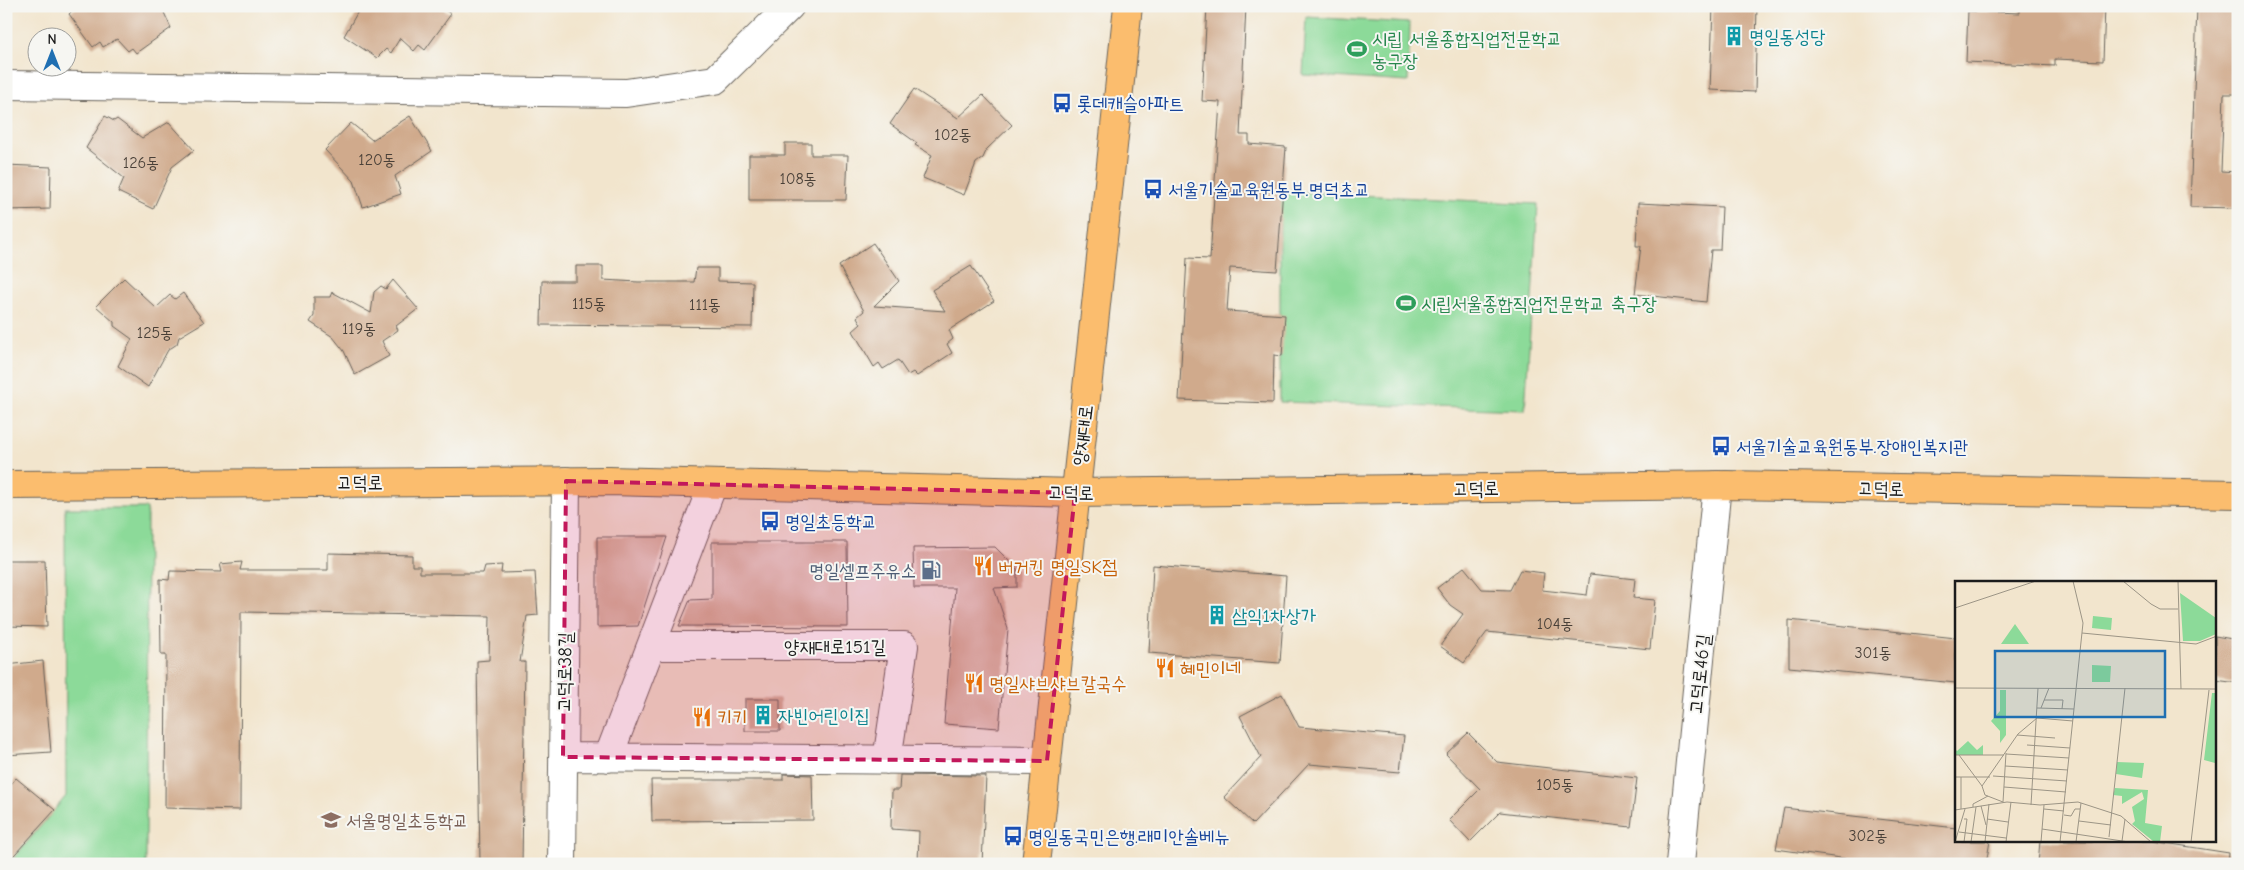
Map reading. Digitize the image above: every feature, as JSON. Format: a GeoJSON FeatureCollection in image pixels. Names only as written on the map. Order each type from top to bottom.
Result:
{"type":"FeatureCollection","features":[{"type":"Feature","properties":{"kind":"main road","name":"양재대로"},"geometry":{"type":"LineString","coordinates":[[1036,864],[1128,6]]}},
{"type":"Feature","properties":{"kind":"main road","name":"고덕로"},"geometry":{"type":"LineString","coordinates":[[6,485],[566,481],[1075,493],[1717,485],[2238,494]]}},
{"type":"Feature","properties":{"kind":"street"},"geometry":{"type":"LineString","coordinates":[[6,85],[626,93],[715,80],[790,6]]}},
{"type":"Feature","properties":{"kind":"street","name":"고덕로38길"},"geometry":{"type":"LineString","coordinates":[[562,864],[566,481]]}},
{"type":"Feature","properties":{"kind":"street"},"geometry":{"type":"LineString","coordinates":[[608,758],[714,484]]}},
{"type":"Feature","properties":{"kind":"street","name":"고덕로46길"},"geometry":{"type":"LineString","coordinates":[[1680,864],[1717,485]]}},
{"type":"Feature","properties":{"kind":"street","name":"양재대로151길"},"geometry":{"type":"LineString","coordinates":[[651,646],[904,646],[887,760]]}},
{"type":"Feature","properties":{"kind":"street"},"geometry":{"type":"LineString","coordinates":[[563,757],[1047,761]]}},
{"type":"Feature","properties":{"kind":"highlighted area"},"geometry":{"type":"Polygon","coordinates":[[[566,481],[1075,493],[1047,761],[563,757],[566,481]]]}},
{"type":"Feature","properties":{"kind":"green space","name":"시립 서울종합직업전문학교 농구장"},"geometry":{"type":"Polygon","coordinates":[[[1306,17],[1410,23],[1408,82],[1303,75],[1306,17]]]}},
{"type":"Feature","properties":{"kind":"green space","name":"시립서울종합직업전문학교 축구장"},"geometry":{"type":"Polygon","coordinates":[[[1280,191],[1538,204],[1525,410],[1280,402],[1280,191]]]}},
{"type":"Feature","properties":{"kind":"green space"},"geometry":{"type":"Polygon","coordinates":[[[65,508],[147,508],[146,864],[9,864],[66,796],[65,508]]]}},
{"type":"Feature","properties":{"kind":"building"},"geometry":{"type":"Polygon","coordinates":[[[77,6],[161,6],[171,28],[136,53],[132,48],[128,51],[117,39],[103,47],[100,42],[93,47],[69,14],[77,6]]]}},
{"type":"Feature","properties":{"kind":"building"},"geometry":{"type":"Polygon","coordinates":[[[361,6],[439,6],[451,14],[425,50],[419,45],[414,51],[400,38],[391,53],[386,49],[377,58],[344,36],[361,6]]]}},
{"type":"Feature","properties":{"kind":"building"},"geometry":{"type":"Polygon","coordinates":[[[1207,6],[1246,6],[1240,135],[1249,135],[1249,144],[1286,147],[1277,271],[1230,268],[1227,311],[1285,315],[1282,356],[1274,355],[1273,403],[1179,400],[1187,258],[1210,259],[1220,102],[1202,101],[1207,6]]]}},
{"type":"Feature","properties":{"kind":"building","name":"명일동성당"},"geometry":{"type":"Polygon","coordinates":[[[1713,6],[1757,6],[1755,92],[1710,90],[1713,6]]]}},
{"type":"Feature","properties":{"kind":"building"},"geometry":{"type":"Polygon","coordinates":[[[2020,6],[2105,6],[2103,61],[2055,59],[2055,66],[1966,62],[1968,11],[2020,13],[2020,6]]]}},
{"type":"Feature","properties":{"kind":"building"},"geometry":{"type":"Polygon","coordinates":[[[2197,6],[2238,6],[2238,94],[2224,94],[2221,171],[2238,172],[2238,208],[2190,207],[2197,6]]]}},
{"type":"Feature","properties":{"kind":"building"},"geometry":{"type":"Polygon","coordinates":[[[914,89],[958,118],[983,95],[1012,125],[987,149],[983,158],[976,163],[964,195],[923,178],[932,155],[915,145],[917,143],[890,124],[914,89]]]}},
{"type":"Feature","properties":{"kind":"building"},"geometry":{"type":"Polygon","coordinates":[[[105,116],[114,121],[117,119],[142,138],[169,122],[194,150],[172,167],[153,209],[118,192],[124,178],[86,148],[105,116]]]}},
{"type":"Feature","properties":{"kind":"building"},"geometry":{"type":"Polygon","coordinates":[[[410,116],[432,151],[395,176],[401,194],[363,207],[354,181],[325,150],[351,123],[372,140],[410,116]]]}},
{"type":"Feature","properties":{"kind":"building"},"geometry":{"type":"Polygon","coordinates":[[[785,143],[811,143],[811,155],[848,155],[846,200],[749,200],[749,155],[785,155],[785,143]]]}},
{"type":"Feature","properties":{"kind":"building"},"geometry":{"type":"Polygon","coordinates":[[[6,165],[51,167],[50,209],[6,210],[6,165]]]}},
{"type":"Feature","properties":{"kind":"building"},"geometry":{"type":"Polygon","coordinates":[[[1638,203],[1722,207],[1720,250],[1711,250],[1706,302],[1635,294],[1641,246],[1636,246],[1638,203]]]}},
{"type":"Feature","properties":{"kind":"building"},"geometry":{"type":"Polygon","coordinates":[[[873,243],[899,281],[874,306],[945,311],[932,290],[971,266],[994,301],[949,330],[953,339],[947,344],[952,353],[917,376],[913,372],[908,375],[898,360],[883,369],[879,363],[874,367],[853,331],[861,324],[857,317],[864,311],[839,266],[873,243]]]}},
{"type":"Feature","properties":{"kind":"building"},"geometry":{"type":"Polygon","coordinates":[[[576,266],[603,266],[603,280],[638,282],[694,282],[696,268],[718,268],[718,281],[753,282],[752,327],[541,325],[542,281],[576,281],[576,266]]]}},
{"type":"Feature","properties":{"kind":"building"},"geometry":{"type":"Polygon","coordinates":[[[124,278],[156,308],[170,295],[175,299],[183,293],[204,322],[179,337],[177,344],[168,350],[148,387],[118,366],[132,339],[114,326],[114,322],[96,306],[124,278]]]}},
{"type":"Feature","properties":{"kind":"building"},"geometry":{"type":"Polygon","coordinates":[[[393,280],[418,309],[396,326],[398,330],[382,341],[389,356],[355,375],[344,351],[333,337],[310,322],[314,316],[314,297],[330,297],[332,292],[371,313],[374,292],[381,286],[386,289],[393,280]]]}},
{"type":"Feature","properties":{"kind":"building"},"geometry":{"type":"Polygon","coordinates":[[[597,537],[667,537],[638,626],[597,627],[597,537]]]}},
{"type":"Feature","properties":{"kind":"building"},"geometry":{"type":"Polygon","coordinates":[[[712,542],[847,542],[848,627],[679,626],[690,600],[712,599],[712,542]]]}},
{"type":"Feature","properties":{"kind":"building"},"geometry":{"type":"Polygon","coordinates":[[[995,547],[1017,569],[1017,587],[994,588],[1008,629],[999,728],[944,724],[955,588],[914,588],[913,548],[995,547]]]}},
{"type":"Feature","properties":{"kind":"building","name":"서울명일초등학교"},"geometry":{"type":"Polygon","coordinates":[[[328,553],[412,555],[412,566],[420,566],[420,573],[483,573],[485,566],[502,565],[501,573],[535,572],[538,615],[527,616],[520,662],[525,662],[522,864],[480,864],[477,661],[489,660],[490,616],[241,612],[240,810],[165,808],[166,655],[161,655],[160,579],[169,580],[170,571],[222,572],[220,564],[242,562],[240,570],[328,570],[328,553]]]}},
{"type":"Feature","properties":{"kind":"building"},"geometry":{"type":"Polygon","coordinates":[[[6,560],[45,560],[47,627],[6,626],[6,560]]]}},
{"type":"Feature","properties":{"kind":"building","name":"삼익1차상가"},"geometry":{"type":"Polygon","coordinates":[[[1153,565],[1286,576],[1280,663],[1149,653],[1153,565]]]}},
{"type":"Feature","properties":{"kind":"building"},"geometry":{"type":"Polygon","coordinates":[[[1464,567],[1482,589],[1510,590],[1520,570],[1544,573],[1542,590],[1587,595],[1590,574],[1635,579],[1633,598],[1655,600],[1650,649],[1487,632],[1464,663],[1440,646],[1463,614],[1450,605],[1437,588],[1464,567]]]}},
{"type":"Feature","properties":{"kind":"building"},"geometry":{"type":"Polygon","coordinates":[[[1789,620],[1955,638],[1955,683],[1789,667],[1789,620]]]}},
{"type":"Feature","properties":{"kind":"building"},"geometry":{"type":"Polygon","coordinates":[[[2216,636],[2238,640],[2238,683],[2216,680],[2216,636]]]}},
{"type":"Feature","properties":{"kind":"building"},"geometry":{"type":"Polygon","coordinates":[[[43,661],[51,752],[6,755],[6,665],[43,661]]]}},
{"type":"Feature","properties":{"kind":"building"},"geometry":{"type":"Polygon","coordinates":[[[1282,694],[1299,727],[1404,736],[1400,772],[1309,764],[1253,824],[1224,797],[1261,757],[1240,716],[1282,694]]]}},
{"type":"Feature","properties":{"kind":"building","name":"자빈어린이집"},"geometry":{"type":"Polygon","coordinates":[[[745,699],[780,699],[780,731],[745,731],[745,699]]]}},
{"type":"Feature","properties":{"kind":"building"},"geometry":{"type":"Polygon","coordinates":[[[1468,733],[1497,762],[1637,778],[1631,827],[1500,812],[1470,842],[1449,820],[1480,789],[1446,754],[1468,733]]]}},
{"type":"Feature","properties":{"kind":"building"},"geometry":{"type":"Polygon","coordinates":[[[783,774],[812,775],[813,820],[652,821],[651,780],[783,780],[783,774]]]}},
{"type":"Feature","properties":{"kind":"building"},"geometry":{"type":"Polygon","coordinates":[[[900,775],[986,776],[982,864],[918,864],[919,831],[891,829],[892,790],[899,790],[900,775]]]}},
{"type":"Feature","properties":{"kind":"building"},"geometry":{"type":"Polygon","coordinates":[[[16,778],[55,810],[6,864],[6,790],[16,778]]]}},
{"type":"Feature","properties":{"kind":"building"},"geometry":{"type":"Polygon","coordinates":[[[1784,808],[1955,828],[1955,842],[1990,842],[1986,864],[1883,864],[1776,849],[1784,808]]]}},
{"type":"Feature","properties":{"kind":"building"},"geometry":{"type":"Polygon","coordinates":[[[2040,842],[2158,842],[2229,853],[2228,864],[2038,864],[2040,842]]]}},
{"type":"Feature","properties":{"kind":"place","name":"명일동성당"},"geometry":{"type":"Point","coordinates":[1734,36]}},
{"type":"Feature","properties":{"kind":"place","name":"시립 서울종합직업전문학교 농구장"},"geometry":{"type":"Point","coordinates":[1357,49]}},
{"type":"Feature","properties":{"kind":"place","name":"롯데캐슬아파트"},"geometry":{"type":"Point","coordinates":[1062,103]}},
{"type":"Feature","properties":{"kind":"place","name":"서울기술교육원동부.명덕초교"},"geometry":{"type":"Point","coordinates":[1153,189]}},
{"type":"Feature","properties":{"kind":"place","name":"시립서울종합직업전문학교 축구장"},"geometry":{"type":"Point","coordinates":[1406,303]}},
{"type":"Feature","properties":{"kind":"place","name":"서울기술교육원동부.장애인복지관"},"geometry":{"type":"Point","coordinates":[1721,446]}},
{"type":"Feature","properties":{"kind":"place","name":"명일초등학교"},"geometry":{"type":"Point","coordinates":[770,521]}},
{"type":"Feature","properties":{"kind":"place","name":"버거킹 명일SK점"},"geometry":{"type":"Point","coordinates":[983,566]}},
{"type":"Feature","properties":{"kind":"place","name":"명일셀프주유소"},"geometry":{"type":"Point","coordinates":[931,570]}},
{"type":"Feature","properties":{"kind":"place","name":"삼익1차상가"},"geometry":{"type":"Point","coordinates":[1217,615]}},
{"type":"Feature","properties":{"kind":"place","name":"혜민이네"},"geometry":{"type":"Point","coordinates":[1165,668]}},
{"type":"Feature","properties":{"kind":"place","name":"명일샤브샤브칼국수"},"geometry":{"type":"Point","coordinates":[974,683]}},
{"type":"Feature","properties":{"kind":"place","name":"자빈어린이집"},"geometry":{"type":"Point","coordinates":[763,715]}},
{"type":"Feature","properties":{"kind":"place","name":"키키"},"geometry":{"type":"Point","coordinates":[702,717]}},
{"type":"Feature","properties":{"kind":"place","name":"서울명일초등학교"},"geometry":{"type":"Point","coordinates":[331,820]}},
{"type":"Feature","properties":{"kind":"place","name":"명일동국민은행.래미안솔베뉴"},"geometry":{"type":"Point","coordinates":[1013,836]}}]}
